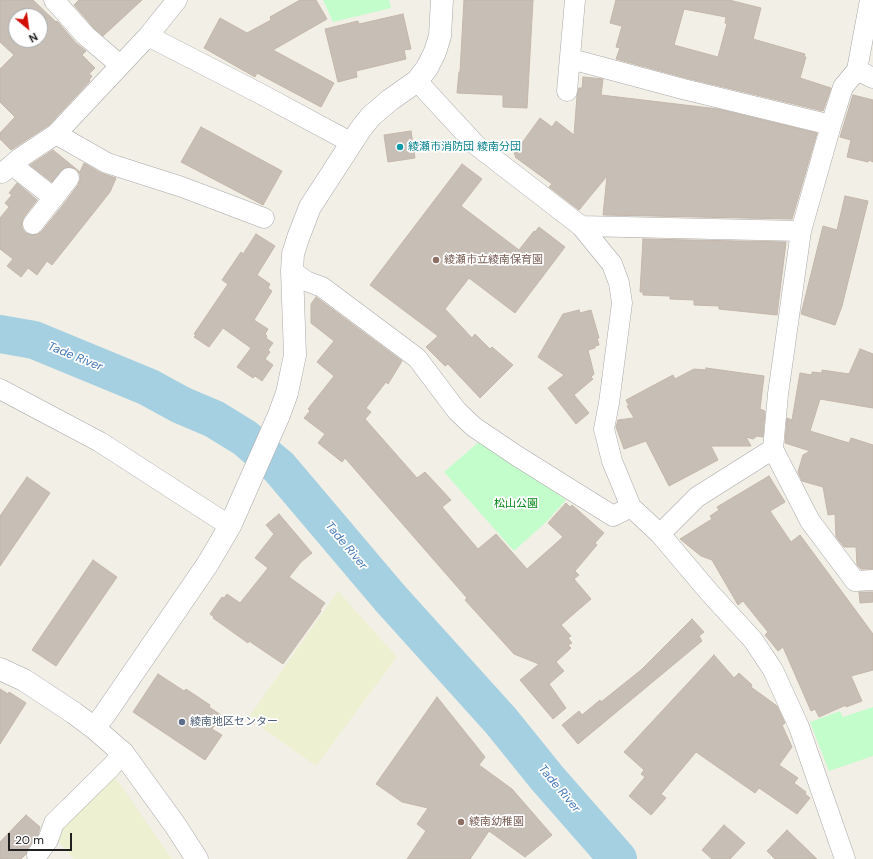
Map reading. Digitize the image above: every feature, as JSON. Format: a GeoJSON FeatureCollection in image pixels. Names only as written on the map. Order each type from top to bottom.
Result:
{"type":"FeatureCollection","features":[{"type":"Feature","properties":{"kind":"street"},"geometry":{"type":"LineString","coordinates":[[54,0],[85,36],[120,65]]}},
{"type":"Feature","properties":{"kind":"street"},"geometry":{"type":"LineString","coordinates":[[54,198],[21,172],[8,168],[56,134],[148,36],[177,0]]}},
{"type":"Feature","properties":{"kind":"street"},"geometry":{"type":"LineString","coordinates":[[94,728],[207,565],[230,526],[287,393],[295,355],[292,271],[293,254],[310,207],[371,116],[390,100],[418,81],[435,52],[440,36],[442,0]]}},
{"type":"Feature","properties":{"kind":"street"},"geometry":{"type":"LineString","coordinates":[[568,91],[575,0]]}},
{"type":"Feature","properties":{"kind":"street"},"geometry":{"type":"LineString","coordinates":[[870,0],[865,74],[843,87],[801,231],[778,394],[773,449],[810,521],[855,581],[873,580]]}},
{"type":"Feature","properties":{"kind":"street"},"geometry":{"type":"LineString","coordinates":[[148,36],[259,92],[352,143]]}},
{"type":"Feature","properties":{"kind":"street"},"geometry":{"type":"LineString","coordinates":[[571,59],[683,89],[831,125]]}},
{"type":"Feature","properties":{"kind":"street"},"geometry":{"type":"LineString","coordinates":[[418,81],[476,145],[581,226],[612,264],[619,283],[622,303],[609,403],[604,429],[612,461],[631,507],[660,534],[752,640],[773,670],[799,727],[845,859]]}},
{"type":"Feature","properties":{"kind":"street"},"geometry":{"type":"LineString","coordinates":[[56,134],[107,163],[182,187],[264,218]]}},
{"type":"Feature","properties":{"kind":"street"},"geometry":{"type":"LineString","coordinates":[[33,224],[70,178]]}},
{"type":"Feature","properties":{"kind":"street"},"geometry":{"type":"LineString","coordinates":[[581,226],[801,231]]}},
{"type":"Feature","properties":{"kind":"street"},"geometry":{"type":"LineString","coordinates":[[292,271],[306,281],[322,287],[417,358],[457,411],[474,427],[517,456],[613,516],[631,507]]}},
{"type":"Feature","properties":{"kind":"street"},"geometry":{"type":"LineString","coordinates":[[0,389],[100,442],[230,526]]}},
{"type":"Feature","properties":{"kind":"street"},"geometry":{"type":"LineString","coordinates":[[660,534],[697,497],[773,449]]}},
{"type":"Feature","properties":{"kind":"street"},"geometry":{"type":"LineString","coordinates":[[0,669],[24,680],[94,728],[122,753],[198,859]]}},
{"type":"Feature","properties":{"kind":"street"},"geometry":{"type":"LineString","coordinates":[[37,854],[48,840],[54,823],[122,753]]}},
{"type":"Feature","properties":{"kind":"green space"},"geometry":{"type":"Polygon","coordinates":[[[323,0],[389,0],[391,8],[333,22],[323,0]]]}},
{"type":"Feature","properties":{"kind":"green space","name":"松山公園"},"geometry":{"type":"Polygon","coordinates":[[[481,440],[566,500],[546,522],[514,551],[444,472],[481,440]]]}},
{"type":"Feature","properties":{"kind":"green space"},"geometry":{"type":"Polygon","coordinates":[[[338,591],[397,657],[316,766],[248,718],[338,591]]]}},
{"type":"Feature","properties":{"kind":"green space"},"geometry":{"type":"Polygon","coordinates":[[[873,707],[873,756],[829,771],[810,722],[840,711],[843,717],[873,707]]]}},
{"type":"Feature","properties":{"kind":"green space"},"geometry":{"type":"Polygon","coordinates":[[[113,774],[172,859],[74,859],[57,840],[61,826],[113,774]]]}},
{"type":"Feature","properties":{"kind":"building"},"geometry":{"type":"Polygon","coordinates":[[[0,0],[33,0],[41,8],[8,8],[8,48],[48,48],[48,14],[56,22],[57,21],[76,43],[86,51],[82,55],[95,68],[89,74],[92,76],[89,80],[90,81],[49,125],[11,150],[0,139],[0,133],[15,117],[0,102],[0,69],[14,55],[0,42],[0,0]]]}},
{"type":"Feature","properties":{"kind":"building"},"geometry":{"type":"Polygon","coordinates":[[[79,0],[142,0],[103,36],[74,5],[79,0]]]}},
{"type":"Feature","properties":{"kind":"building"},"geometry":{"type":"Polygon","coordinates":[[[300,0],[316,0],[327,19],[273,50],[334,83],[321,107],[257,73],[255,77],[204,48],[220,18],[247,33],[271,20],[270,17],[300,0]]]}},
{"type":"Feature","properties":{"kind":"building"},"geometry":{"type":"Polygon","coordinates":[[[464,0],[533,0],[527,108],[503,107],[503,95],[457,93],[460,72],[464,0]]]}},
{"type":"Feature","properties":{"kind":"building"},"geometry":{"type":"Polygon","coordinates":[[[616,0],[729,0],[761,8],[753,39],[805,54],[804,57],[806,57],[800,78],[831,88],[823,111],[686,78],[616,59],[620,48],[616,47],[622,26],[610,23],[616,0]],[[684,9],[674,45],[718,57],[727,24],[725,23],[726,17],[684,9]]]}},
{"type":"Feature","properties":{"kind":"building"},"geometry":{"type":"Polygon","coordinates":[[[403,14],[411,49],[404,50],[406,59],[356,71],[357,77],[338,82],[325,29],[358,21],[359,24],[403,14]]]}},
{"type":"Feature","properties":{"kind":"building"},"geometry":{"type":"Polygon","coordinates":[[[583,77],[603,79],[601,95],[718,109],[817,133],[792,219],[603,215],[607,176],[579,210],[549,187],[552,184],[515,157],[516,156],[514,154],[540,118],[552,127],[556,121],[574,135],[577,96],[579,88],[582,88],[583,77]]]}},
{"type":"Feature","properties":{"kind":"building"},"geometry":{"type":"Polygon","coordinates":[[[853,95],[873,100],[873,162],[869,160],[868,162],[847,157],[851,140],[840,137],[853,95]]]}},
{"type":"Feature","properties":{"kind":"building"},"geometry":{"type":"Polygon","coordinates":[[[201,127],[282,171],[263,205],[181,162],[201,127]]]}},
{"type":"Feature","properties":{"kind":"building","name":"綾瀬市消防団 綾南分団"},"geometry":{"type":"Polygon","coordinates":[[[411,131],[415,158],[388,162],[384,135],[411,131]]]}},
{"type":"Feature","properties":{"kind":"building"},"geometry":{"type":"Polygon","coordinates":[[[53,150],[80,172],[84,163],[101,173],[116,178],[110,192],[52,265],[47,261],[37,275],[28,268],[21,277],[7,266],[13,259],[0,249],[0,218],[9,207],[5,203],[12,195],[9,193],[17,183],[37,200],[22,222],[22,228],[26,233],[32,235],[38,234],[42,231],[63,205],[80,180],[80,174],[76,169],[70,167],[64,168],[52,182],[30,165],[53,150]]]}},
{"type":"Feature","properties":{"kind":"building"},"geometry":{"type":"Polygon","coordinates":[[[462,164],[482,179],[461,206],[519,250],[539,227],[565,247],[515,313],[469,278],[445,309],[472,338],[475,334],[490,349],[492,347],[513,365],[480,398],[448,364],[445,366],[426,347],[438,336],[370,285],[462,164]]]}},
{"type":"Feature","properties":{"kind":"building"},"geometry":{"type":"Polygon","coordinates":[[[845,196],[868,201],[842,306],[835,325],[801,314],[823,226],[837,230],[845,196]]]}},
{"type":"Feature","properties":{"kind":"building"},"geometry":{"type":"Polygon","coordinates":[[[256,234],[275,246],[257,275],[270,284],[268,288],[272,291],[254,320],[268,329],[265,334],[267,336],[266,338],[273,343],[268,350],[270,352],[265,359],[273,365],[262,381],[255,376],[253,378],[237,367],[251,348],[223,328],[209,347],[194,337],[196,335],[194,334],[228,284],[222,280],[241,252],[243,254],[256,234]]]}},
{"type":"Feature","properties":{"kind":"building"},"geometry":{"type":"Polygon","coordinates":[[[643,239],[786,242],[777,315],[719,309],[719,306],[694,305],[694,300],[670,299],[670,296],[643,295],[643,292],[640,292],[643,239]]]}},
{"type":"Feature","properties":{"kind":"building"},"geometry":{"type":"Polygon","coordinates":[[[316,297],[402,361],[388,384],[386,382],[366,408],[371,412],[365,419],[417,478],[425,472],[451,500],[442,507],[478,549],[496,534],[527,569],[563,537],[548,523],[566,503],[570,507],[572,505],[604,533],[595,543],[597,545],[575,571],[579,575],[574,579],[591,599],[561,625],[571,636],[568,638],[572,643],[568,645],[571,648],[556,662],[564,671],[549,684],[566,708],[553,719],[520,680],[539,664],[514,654],[465,600],[467,598],[345,458],[342,462],[318,443],[325,434],[304,418],[310,411],[308,409],[334,376],[317,362],[334,341],[311,323],[311,304],[316,297]]]}},
{"type":"Feature","properties":{"kind":"building"},"geometry":{"type":"Polygon","coordinates":[[[579,310],[580,313],[591,310],[599,338],[597,338],[599,345],[588,350],[594,374],[591,377],[593,379],[574,395],[589,413],[576,424],[548,388],[564,375],[538,357],[563,314],[579,310]]]}},
{"type":"Feature","properties":{"kind":"building"},"geometry":{"type":"Polygon","coordinates":[[[860,349],[873,354],[873,408],[820,399],[810,431],[849,443],[851,438],[873,445],[873,569],[861,569],[857,565],[856,547],[844,547],[836,537],[835,514],[828,515],[823,487],[802,481],[798,472],[803,455],[810,451],[785,443],[787,418],[792,420],[800,373],[812,375],[812,372],[822,373],[822,370],[849,374],[860,349]]]}},
{"type":"Feature","properties":{"kind":"building"},"geometry":{"type":"Polygon","coordinates":[[[706,368],[764,376],[760,409],[765,411],[763,437],[757,436],[753,439],[746,437],[751,446],[711,446],[718,460],[669,486],[646,441],[624,449],[616,427],[618,420],[634,418],[627,406],[629,406],[626,400],[673,375],[675,379],[694,369],[706,370],[706,368]]]}},
{"type":"Feature","properties":{"kind":"building"},"geometry":{"type":"Polygon","coordinates":[[[769,476],[785,502],[770,511],[791,542],[800,535],[873,634],[873,670],[851,676],[862,701],[846,707],[846,705],[819,717],[815,709],[811,711],[783,647],[778,651],[765,635],[768,632],[743,601],[738,605],[712,560],[701,556],[680,539],[712,519],[710,516],[719,510],[717,507],[769,476]]]}},
{"type":"Feature","properties":{"kind":"building"},"geometry":{"type":"Polygon","coordinates":[[[27,477],[50,493],[0,566],[0,516],[27,477]]]}},
{"type":"Feature","properties":{"kind":"building"},"geometry":{"type":"Polygon","coordinates":[[[279,514],[312,553],[301,562],[289,577],[325,603],[320,610],[321,611],[283,664],[249,641],[248,643],[213,618],[214,617],[210,614],[222,597],[224,598],[227,594],[240,603],[268,568],[255,558],[274,534],[266,525],[279,514]]]}},
{"type":"Feature","properties":{"kind":"building"},"geometry":{"type":"Polygon","coordinates":[[[93,560],[117,577],[56,666],[32,650],[93,560]]]}},
{"type":"Feature","properties":{"kind":"building"},"geometry":{"type":"Polygon","coordinates":[[[859,592],[873,592],[873,602],[860,603],[859,592]]]}},
{"type":"Feature","properties":{"kind":"building"},"geometry":{"type":"Polygon","coordinates":[[[692,619],[704,632],[699,636],[702,641],[578,744],[562,725],[579,711],[582,715],[600,700],[601,702],[641,670],[692,619]]]}},
{"type":"Feature","properties":{"kind":"building"},"geometry":{"type":"Polygon","coordinates":[[[714,655],[734,678],[739,673],[752,685],[751,687],[777,706],[785,723],[782,725],[792,747],[779,765],[798,778],[794,783],[806,792],[805,794],[810,798],[797,814],[759,788],[755,793],[696,752],[661,794],[666,798],[651,815],[629,796],[645,777],[641,774],[644,770],[624,752],[714,655]]]}},
{"type":"Feature","properties":{"kind":"building","name":"綾南地区センター"},"geometry":{"type":"Polygon","coordinates":[[[158,674],[184,691],[186,689],[210,705],[209,707],[221,715],[212,729],[222,735],[205,760],[133,712],[158,674]]]}},
{"type":"Feature","properties":{"kind":"building"},"geometry":{"type":"Polygon","coordinates":[[[0,689],[8,694],[9,692],[26,703],[0,744],[0,689]]]}},
{"type":"Feature","properties":{"kind":"building"},"geometry":{"type":"Polygon","coordinates":[[[437,697],[485,757],[479,765],[512,789],[552,835],[525,857],[489,831],[470,859],[407,859],[426,831],[417,824],[428,808],[402,802],[376,784],[437,697]]]}},
{"type":"Feature","properties":{"kind":"building"},"geometry":{"type":"Polygon","coordinates":[[[26,815],[40,827],[38,835],[21,859],[0,859],[0,842],[26,815]]]}},
{"type":"Feature","properties":{"kind":"building"},"geometry":{"type":"Polygon","coordinates":[[[724,825],[745,843],[730,859],[712,859],[702,850],[724,825]]]}},
{"type":"Feature","properties":{"kind":"building"},"geometry":{"type":"Polygon","coordinates":[[[787,830],[817,859],[775,859],[767,851],[787,830]]]}},
{"type":"Feature","properties":{"kind":"waterway","name":"Tade River"},"geometry":{"type":"LineString","coordinates":[[0,334],[34,340],[148,387],[181,405],[214,419],[245,438],[279,467],[390,598],[501,721],[547,778],[618,859]]}},
{"type":"Feature","properties":{"kind":"place","name":"綾瀬市消防団 綾南分団"},"geometry":{"type":"Point","coordinates":[400,147]}},
{"type":"Feature","properties":{"kind":"place","name":"綾瀬市立綾南保育園"},"geometry":{"type":"Point","coordinates":[436,260]}},
{"type":"Feature","properties":{"kind":"place","name":"綾南地区センター"},"geometry":{"type":"Point","coordinates":[182,722]}},
{"type":"Feature","properties":{"kind":"place","name":"綾南幼稚園"},"geometry":{"type":"Point","coordinates":[461,822]}}]}
